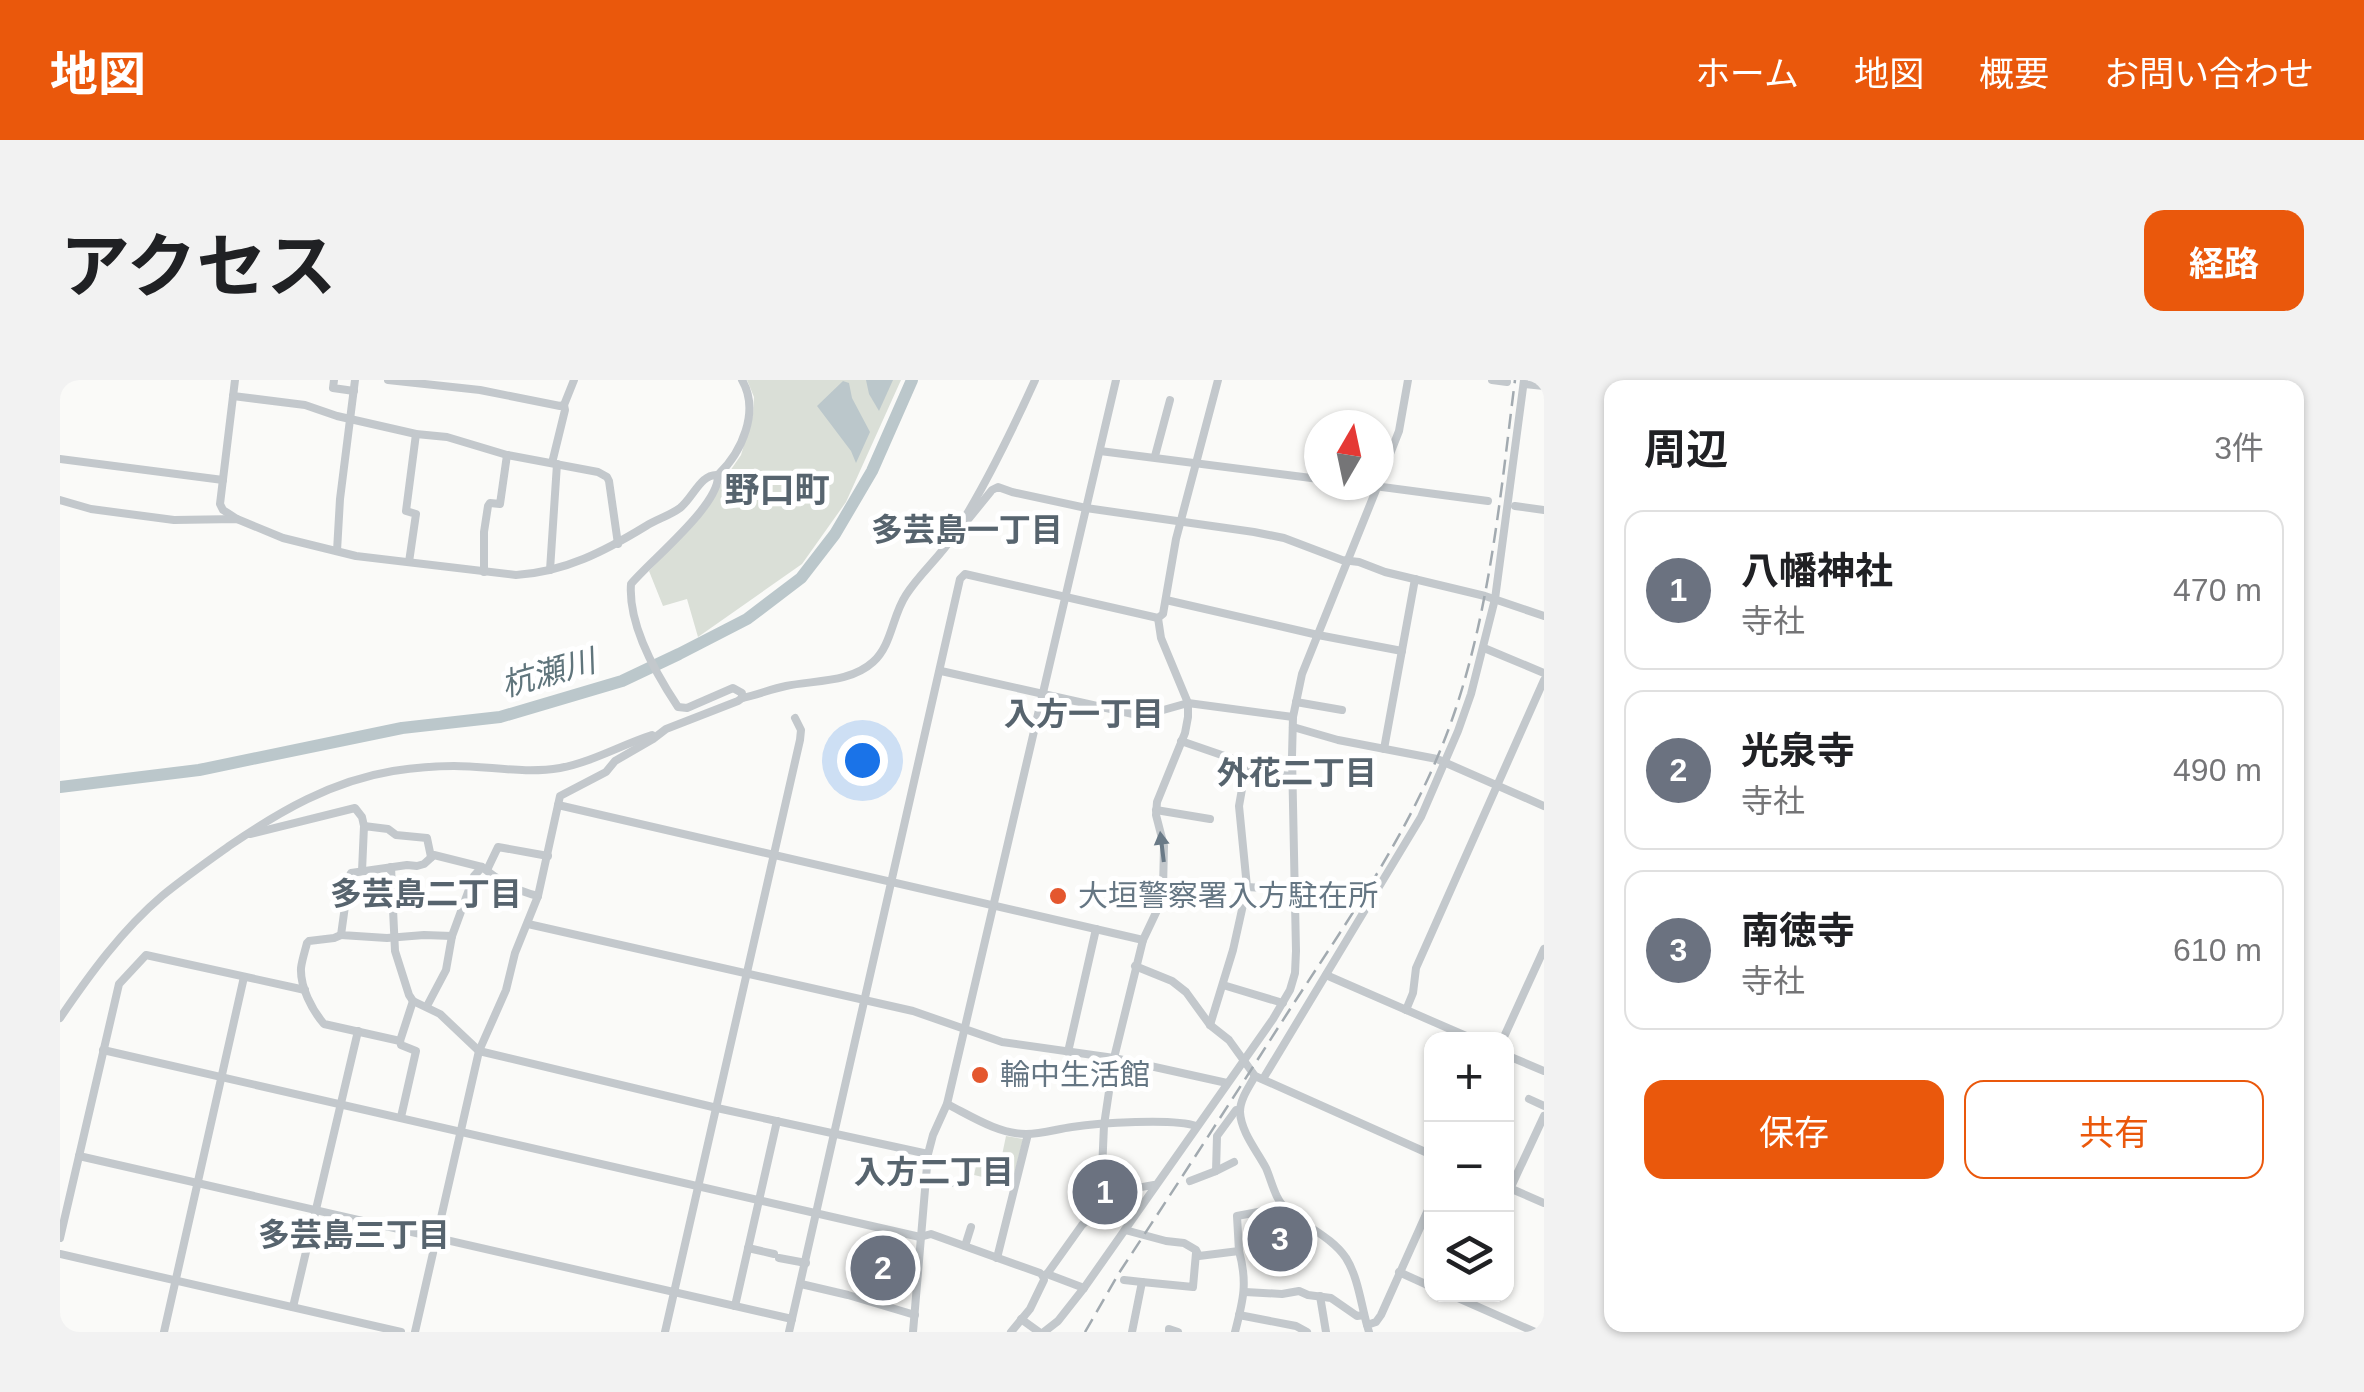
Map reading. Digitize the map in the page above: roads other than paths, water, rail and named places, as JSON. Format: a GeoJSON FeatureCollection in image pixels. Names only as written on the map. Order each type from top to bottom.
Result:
{"type":"FeatureCollection","features":[{"type":"Feature","properties":{"kind":"street"},"geometry":{"type":"LineString","coordinates":[[236,380],[221,507],[237,519],[283,538],[337,551],[516,575],[550,570],[596,555],[664,518],[691,498],[707,475],[718,475]]}},
{"type":"Feature","properties":{"kind":"street"},"geometry":{"type":"LineString","coordinates":[[334,380],[333,388],[354,391]]}},
{"type":"Feature","properties":{"kind":"street"},"geometry":{"type":"LineString","coordinates":[[337,551],[356,380]]}},
{"type":"Feature","properties":{"kind":"street"},"geometry":{"type":"LineString","coordinates":[[388,380],[466,388],[564,405]]}},
{"type":"Feature","properties":{"kind":"street"},"geometry":{"type":"LineString","coordinates":[[550,570],[555,464],[564,405],[574,380]]}},
{"type":"Feature","properties":{"kind":"street"},"geometry":{"type":"LineString","coordinates":[[742,380],[750,404],[740,444],[698,514],[631,584],[630,597],[639,633],[678,707],[687,708],[733,688],[742,692],[742,698]]}},
{"type":"Feature","properties":{"kind":"street"},"geometry":{"type":"LineString","coordinates":[[953,537],[1035,380]]}},
{"type":"Feature","properties":{"kind":"street"},"geometry":{"type":"LineString","coordinates":[[913,1332],[928,1154],[947,1104],[1116,380]]}},
{"type":"Feature","properties":{"kind":"street"},"geometry":{"type":"LineString","coordinates":[[1158,618],[1163,614],[1176,539],[1218,380]]}},
{"type":"Feature","properties":{"kind":"street"},"geometry":{"type":"LineString","coordinates":[[1394,444],[1408,380]]}},
{"type":"Feature","properties":{"kind":"street"},"geometry":{"type":"LineString","coordinates":[[1492,380],[1507,382]]}},
{"type":"Feature","properties":{"kind":"street"},"geometry":{"type":"LineString","coordinates":[[1367,1324],[1348,1260],[1282,1204],[1240,1111],[1245,1094],[1326,975],[1421,817],[1445,762],[1471,694],[1495,599],[1524,382],[1544,386]]}},
{"type":"Feature","properties":{"kind":"street"},"geometry":{"type":"LineString","coordinates":[[233,396],[304,404],[416,434],[447,437],[598,472],[607,477],[618,544]]}},
{"type":"Feature","properties":{"kind":"street"},"geometry":{"type":"LineString","coordinates":[[1155,456],[1170,400]]}},
{"type":"Feature","properties":{"kind":"street"},"geometry":{"type":"LineString","coordinates":[[408,562],[416,514],[406,511],[416,434]]}},
{"type":"Feature","properties":{"kind":"street"},"geometry":{"type":"LineString","coordinates":[[1100,451],[1304,477]]}},
{"type":"Feature","properties":{"kind":"street"},"geometry":{"type":"LineString","coordinates":[[484,572],[488,506],[500,504],[508,454]]}},
{"type":"Feature","properties":{"kind":"street"},"geometry":{"type":"LineString","coordinates":[[60,459],[222,480]]}},
{"type":"Feature","properties":{"kind":"street"},"geometry":{"type":"LineString","coordinates":[[60,1018],[88,976],[160,898],[246,835],[318,793],[357,780],[426,767],[530,771],[560,768],[742,698],[858,672],[884,649],[904,597],[998,487],[1086,508],[1284,538],[1330,557],[1495,599],[1544,616]]}},
{"type":"Feature","properties":{"kind":"street"},"geometry":{"type":"LineString","coordinates":[[1394,487],[1488,500]]}},
{"type":"Feature","properties":{"kind":"street"},"geometry":{"type":"LineString","coordinates":[[60,500],[92,509],[174,520],[237,519]]}},
{"type":"Feature","properties":{"kind":"street"},"geometry":{"type":"LineString","coordinates":[[1021,1319],[1042,1332],[1058,1320],[1125,1230],[1290,990],[1294,973],[1292,776],[1296,702],[1302,674],[1372,500]]}},
{"type":"Feature","properties":{"kind":"street"},"geometry":{"type":"LineString","coordinates":[[1515,506],[1544,510]]}},
{"type":"Feature","properties":{"kind":"street"},"geometry":{"type":"LineString","coordinates":[[789,1332],[960,579],[965,574],[1158,618]]}},
{"type":"Feature","properties":{"kind":"street"},"geometry":{"type":"LineString","coordinates":[[1384,749],[1415,580]]}},
{"type":"Feature","properties":{"kind":"street"},"geometry":{"type":"LineString","coordinates":[[1166,600],[1402,650]]}},
{"type":"Feature","properties":{"kind":"street"},"geometry":{"type":"LineString","coordinates":[[1090,1217],[1102,1171],[1114,1058],[1135,966],[1164,889],[1164,846],[1156,810],[1188,717],[1188,703],[1160,638],[1158,618]]}},
{"type":"Feature","properties":{"kind":"street"},"geometry":{"type":"LineString","coordinates":[[1406,1010],[1414,993],[1416,968],[1544,677],[1484,648]]}},
{"type":"Feature","properties":{"kind":"street"},"geometry":{"type":"LineString","coordinates":[[941,670],[1142,716],[1188,703],[1293,722],[1338,740],[1437,759],[1544,806]]}},
{"type":"Feature","properties":{"kind":"street"},"geometry":{"type":"LineString","coordinates":[[1296,702],[1342,710]]}},
{"type":"Feature","properties":{"kind":"street"},"geometry":{"type":"LineString","coordinates":[[665,1332],[800,740],[802,730],[794,718]]}},
{"type":"Feature","properties":{"kind":"street"},"geometry":{"type":"LineString","coordinates":[[415,1332],[480,1051],[538,896],[560,796],[606,772],[615,761],[659,733]]}},
{"type":"Feature","properties":{"kind":"street"},"geometry":{"type":"LineString","coordinates":[[1181,741],[1242,762],[1245,772],[1240,806],[1248,887],[1210,1025]]}},
{"type":"Feature","properties":{"kind":"street"},"geometry":{"type":"LineString","coordinates":[[1245,772],[1292,776]]}},
{"type":"Feature","properties":{"kind":"street"},"geometry":{"type":"LineString","coordinates":[[558,806],[1143,940]]}},
{"type":"Feature","properties":{"kind":"street"},"geometry":{"type":"LineString","coordinates":[[246,835],[355,808],[364,826],[362,872]]}},
{"type":"Feature","properties":{"kind":"street"},"geometry":{"type":"LineString","coordinates":[[1156,810],[1210,819]]}},
{"type":"Feature","properties":{"kind":"street"},"geometry":{"type":"LineString","coordinates":[[364,826],[427,838],[431,857]]}},
{"type":"Feature","properties":{"kind":"street"},"geometry":{"type":"LineString","coordinates":[[427,1006],[446,970],[452,936],[474,876],[491,866],[498,846],[548,856]]}},
{"type":"Feature","properties":{"kind":"street"},"geometry":{"type":"LineString","coordinates":[[341,935],[351,873],[417,866],[431,857],[484,868],[504,884],[538,896]]}},
{"type":"Feature","properties":{"kind":"street"},"geometry":{"type":"LineString","coordinates":[[391,867],[395,951],[413,1001],[400,1040],[402,1045],[416,1050],[401,1117]]}},
{"type":"Feature","properties":{"kind":"street"},"geometry":{"type":"LineString","coordinates":[[1248,887],[1294,890]]}},
{"type":"Feature","properties":{"kind":"street"},"geometry":{"type":"LineString","coordinates":[[528,924],[914,1012],[1002,1042],[1114,1058],[1227,1083]]}},
{"type":"Feature","properties":{"kind":"street"},"geometry":{"type":"LineString","coordinates":[[1068,1052],[1096,929]]}},
{"type":"Feature","properties":{"kind":"street"},"geometry":{"type":"LineString","coordinates":[[400,1040],[324,1024],[316,1014],[301,969],[307,943],[341,935],[452,936]]}},
{"type":"Feature","properties":{"kind":"street"},"geometry":{"type":"LineString","coordinates":[[1507,1032],[1544,949]]}},
{"type":"Feature","properties":{"kind":"street"},"geometry":{"type":"LineString","coordinates":[[60,1238],[119,984],[146,955],[306,990]]}},
{"type":"Feature","properties":{"kind":"street"},"geometry":{"type":"LineString","coordinates":[[1135,966],[1172,981],[1186,992],[1210,1025],[1228,1040],[1259,1078],[1424,1151]]}},
{"type":"Feature","properties":{"kind":"street"},"geometry":{"type":"LineString","coordinates":[[1326,975],[1454,1032]]}},
{"type":"Feature","properties":{"kind":"street"},"geometry":{"type":"LineString","coordinates":[[166,1332],[244,977]]}},
{"type":"Feature","properties":{"kind":"street"},"geometry":{"type":"LineString","coordinates":[[1222,984],[1283,1003]]}},
{"type":"Feature","properties":{"kind":"street"},"geometry":{"type":"LineString","coordinates":[[413,1001],[440,1014],[480,1051],[928,1154]]}},
{"type":"Feature","properties":{"kind":"street"},"geometry":{"type":"LineString","coordinates":[[294,1307],[358,1031]]}},
{"type":"Feature","properties":{"kind":"street"},"geometry":{"type":"LineString","coordinates":[[103,1050],[920,1238],[931,1234],[1084,1288]]}},
{"type":"Feature","properties":{"kind":"street"},"geometry":{"type":"LineString","coordinates":[[1514,1058],[1544,1071]]}},
{"type":"Feature","properties":{"kind":"street"},"geometry":{"type":"LineString","coordinates":[[1529,1099],[1544,1106]]}},
{"type":"Feature","properties":{"kind":"street"},"geometry":{"type":"LineString","coordinates":[[947,1104],[984,1123],[1028,1134],[1078,1126],[1174,1122],[1196,1126]]}},
{"type":"Feature","properties":{"kind":"street"},"geometry":{"type":"LineString","coordinates":[[1216,1171],[1217,1136],[1236,1110],[1240,1111]]}},
{"type":"Feature","properties":{"kind":"street"},"geometry":{"type":"LineString","coordinates":[[1514,1176],[1544,1116]]}},
{"type":"Feature","properties":{"kind":"street"},"geometry":{"type":"LineString","coordinates":[[735,1306],[777,1121]]}},
{"type":"Feature","properties":{"kind":"street"},"geometry":{"type":"LineString","coordinates":[[997,1258],[1028,1134]]}},
{"type":"Feature","properties":{"kind":"street"},"geometry":{"type":"LineString","coordinates":[[79,1156],[792,1319]]}},
{"type":"Feature","properties":{"kind":"street"},"geometry":{"type":"LineString","coordinates":[[1190,1180],[1234,1162]]}},
{"type":"Feature","properties":{"kind":"street"},"geometry":{"type":"LineString","coordinates":[[925,1178],[951,1183]]}},
{"type":"Feature","properties":{"kind":"street"},"geometry":{"type":"LineString","coordinates":[[1011,1332],[1030,1309],[1045,1275],[1082,1225],[1126,1190],[1154,1185]]}},
{"type":"Feature","properties":{"kind":"street"},"geometry":{"type":"LineString","coordinates":[[1514,1190],[1544,1203]]}},
{"type":"Feature","properties":{"kind":"street"},"geometry":{"type":"LineString","coordinates":[[1234,1332],[1244,1292],[1236,1216],[1282,1204]]}},
{"type":"Feature","properties":{"kind":"street"},"geometry":{"type":"LineString","coordinates":[[1367,1324],[1376,1322],[1381,1315],[1427,1212]]}},
{"type":"Feature","properties":{"kind":"street"},"geometry":{"type":"LineString","coordinates":[[966,1246],[971,1227]]}},
{"type":"Feature","properties":{"kind":"street"},"geometry":{"type":"LineString","coordinates":[[1125,1230],[1184,1242],[1199,1256],[1239,1251]]}},
{"type":"Feature","properties":{"kind":"street"},"geometry":{"type":"LineString","coordinates":[[1100,1242],[1115,1244]]}},
{"type":"Feature","properties":{"kind":"street"},"geometry":{"type":"LineString","coordinates":[[748,1248],[806,1263]]}},
{"type":"Feature","properties":{"kind":"street"},"geometry":{"type":"LineString","coordinates":[[1124,1280],[1193,1287],[1196,1250]]}},
{"type":"Feature","properties":{"kind":"street"},"geometry":{"type":"LineString","coordinates":[[60,1254],[401,1332]]}},
{"type":"Feature","properties":{"kind":"street"},"geometry":{"type":"LineString","coordinates":[[1399,1272],[1424,1283]]}},
{"type":"Feature","properties":{"kind":"street"},"geometry":{"type":"LineString","coordinates":[[1132,1332],[1142,1282]]}},
{"type":"Feature","properties":{"kind":"street"},"geometry":{"type":"LineString","coordinates":[[801,1284],[914,1315]]}},
{"type":"Feature","properties":{"kind":"street"},"geometry":{"type":"LineString","coordinates":[[1244,1292],[1282,1294],[1299,1290],[1331,1298],[1367,1324]]}},
{"type":"Feature","properties":{"kind":"street"},"geometry":{"type":"LineString","coordinates":[[1320,1296],[1326,1332]]}},
{"type":"Feature","properties":{"kind":"street"},"geometry":{"type":"LineString","coordinates":[[1468,1302],[1535,1332]]}},
{"type":"Feature","properties":{"kind":"street"},"geometry":{"type":"LineString","coordinates":[[1239,1315],[1296,1326],[1307,1332]]}},
{"type":"Feature","properties":{"kind":"street"},"geometry":{"type":"LineString","coordinates":[[1168,1332],[1169,1328],[1178,1332]]}},
{"type":"Feature","properties":{"kind":"waterway","name":"杭瀬川"},"geometry":{"type":"LineString","coordinates":[[60,787],[199,770],[402,728],[500,717],[622,681],[679,654],[747,619],[801,578],[835,534],[872,471],[912,380]]}},
{"type":"Feature","properties":{"kind":"railway"},"geometry":{"type":"LineString","coordinates":[[1085,1332],[1119,1273],[1362,899],[1424,787],[1456,708],[1478,628],[1515,380]]}},
{"type":"Feature","properties":{"kind":"place","name":"大垣警察署入方駐在所"},"geometry":{"type":"Point","coordinates":[1058,896]}},
{"type":"Feature","properties":{"kind":"place","name":"輪中生活館"},"geometry":{"type":"Point","coordinates":[980,1075]}},
{"type":"Feature","properties":{"kind":"place","name":"八幡神社"},"geometry":{"type":"Point","coordinates":[1105,1192]}},
{"type":"Feature","properties":{"kind":"place","name":"南徳寺"},"geometry":{"type":"Point","coordinates":[1280,1239]}},
{"type":"Feature","properties":{"kind":"place","name":"光泉寺"},"geometry":{"type":"Point","coordinates":[883,1268]}},
{"type":"Feature","properties":{"kind":"district","name":"野口町"},"geometry":{"type":"Point","coordinates":[777,490]}},
{"type":"Feature","properties":{"kind":"district","name":"多芸島一丁目"},"geometry":{"type":"Point","coordinates":[967,530]}},
{"type":"Feature","properties":{"kind":"district","name":"入方一丁目"},"geometry":{"type":"Point","coordinates":[1084,714]}},
{"type":"Feature","properties":{"kind":"district","name":"外花二丁目"},"geometry":{"type":"Point","coordinates":[1297,773]}},
{"type":"Feature","properties":{"kind":"district","name":"多芸島二丁目"},"geometry":{"type":"Point","coordinates":[426,894]}},
{"type":"Feature","properties":{"kind":"district","name":"入方二丁目"},"geometry":{"type":"Point","coordinates":[934,1172]}},
{"type":"Feature","properties":{"kind":"district","name":"多芸島三丁目"},"geometry":{"type":"Point","coordinates":[354,1235]}}]}
